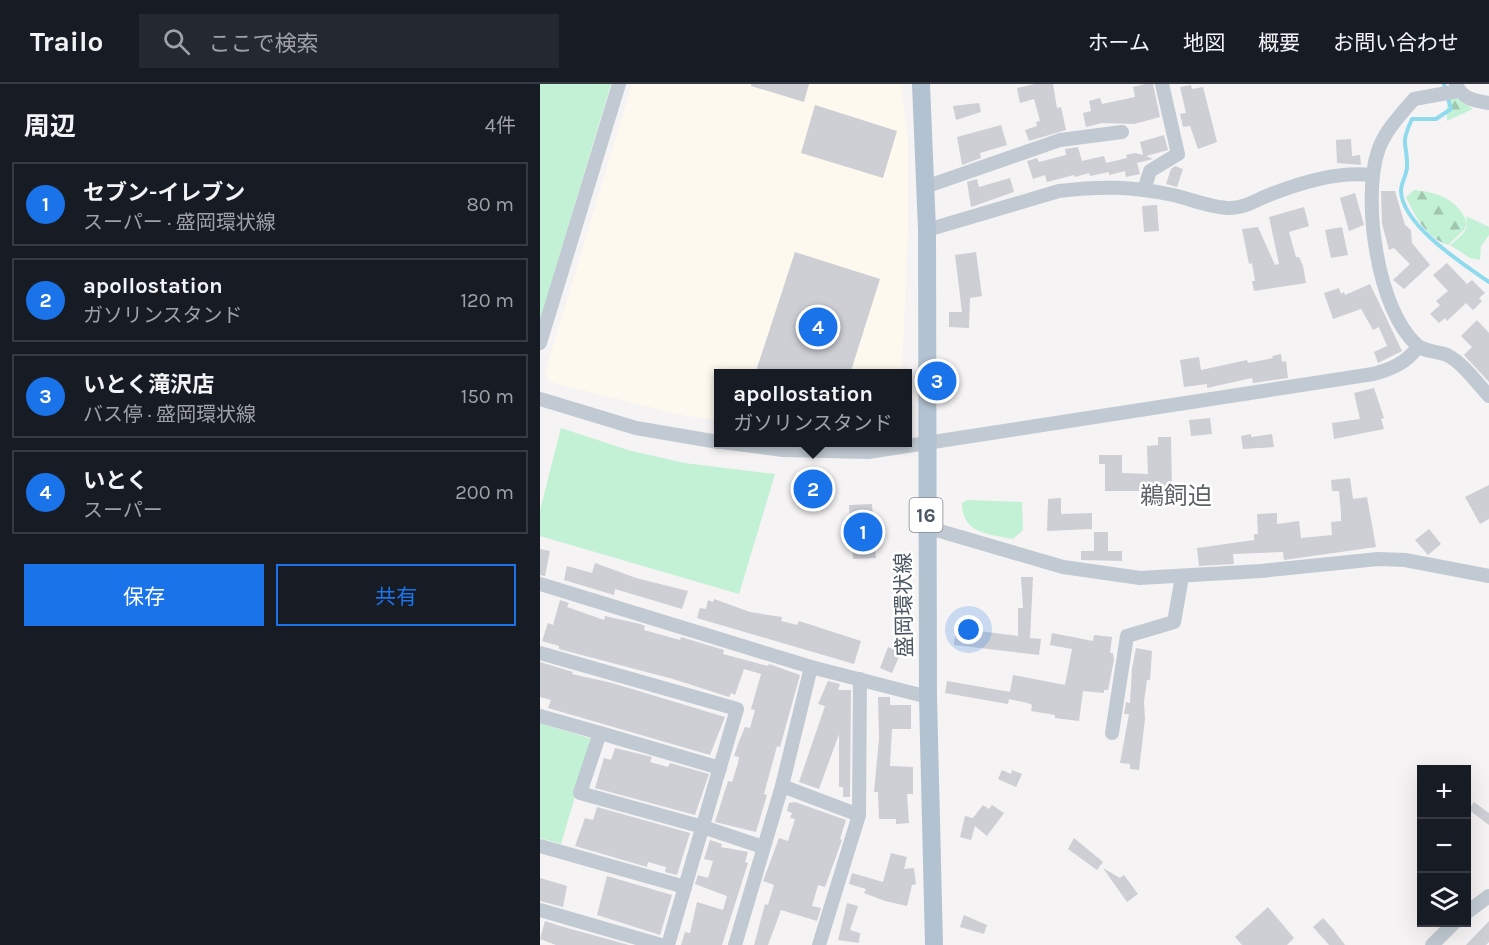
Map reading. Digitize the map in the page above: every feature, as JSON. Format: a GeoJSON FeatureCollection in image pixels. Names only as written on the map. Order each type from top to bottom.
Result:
{"type":"FeatureCollection","features":[{"type":"Feature","properties":{"kind":"main road","name":"盛岡環状線"},"geometry":{"type":"LineString","coordinates":[[921,84],[927,230],[926,527],[934,945]]}},
{"type":"Feature","properties":{"kind":"street"},"geometry":{"type":"LineString","coordinates":[[540,343],[619,84]]}},
{"type":"Feature","properties":{"kind":"street"},"geometry":{"type":"LineString","coordinates":[[1144,190],[1150,171],[1178,154],[1162,84]]}},
{"type":"Feature","properties":{"kind":"street"},"geometry":{"type":"LineString","coordinates":[[1489,103],[1471,100],[1452,90],[1414,99],[1379,148],[1371,175],[1372,204],[1382,283],[1389,302],[1418,347],[1447,355],[1489,396]]}},
{"type":"Feature","properties":{"kind":"street"},"geometry":{"type":"LineString","coordinates":[[925,187],[1060,140],[1122,132]]}},
{"type":"Feature","properties":{"kind":"street"},"geometry":{"type":"LineString","coordinates":[[927,230],[1059,192],[1115,186],[1229,208],[1245,206],[1269,195],[1326,179],[1358,173],[1371,175]]}},
{"type":"Feature","properties":{"kind":"street"},"geometry":{"type":"LineString","coordinates":[[912,445],[1373,374],[1395,368],[1411,356],[1418,347]]}},
{"type":"Feature","properties":{"kind":"street"},"geometry":{"type":"LineString","coordinates":[[540,399],[636,428],[714,441]]}},
{"type":"Feature","properties":{"kind":"street"},"geometry":{"type":"LineString","coordinates":[[759,447],[868,453],[900,447]]}},
{"type":"Feature","properties":{"kind":"street"},"geometry":{"type":"LineString","coordinates":[[926,527],[1063,567],[1140,578],[1182,577],[1378,559],[1405,560],[1489,576]]}},
{"type":"Feature","properties":{"kind":"street"},"geometry":{"type":"LineString","coordinates":[[1112,733],[1128,636],[1174,622],[1182,577]]}},
{"type":"Feature","properties":{"kind":"street"},"geometry":{"type":"LineString","coordinates":[[541,587],[811,667],[928,697]]}},
{"type":"Feature","properties":{"kind":"street"},"geometry":{"type":"LineString","coordinates":[[540,653],[737,709],[668,945]]}},
{"type":"Feature","properties":{"kind":"street"},"geometry":{"type":"LineString","coordinates":[[735,945],[782,786],[811,667]]}},
{"type":"Feature","properties":{"kind":"street"},"geometry":{"type":"LineString","coordinates":[[819,945],[859,814],[860,679]]}},
{"type":"Feature","properties":{"kind":"street"},"geometry":{"type":"LineString","coordinates":[[540,716],[720,768]]}},
{"type":"Feature","properties":{"kind":"street"},"geometry":{"type":"LineString","coordinates":[[600,733],[580,793],[703,827],[763,847]]}},
{"type":"Feature","properties":{"kind":"street"},"geometry":{"type":"LineString","coordinates":[[782,786],[859,814]]}},
{"type":"Feature","properties":{"kind":"street"},"geometry":{"type":"LineString","coordinates":[[540,846],[685,887]]}},
{"type":"Feature","properties":{"kind":"street"},"geometry":{"type":"LineString","coordinates":[[1471,910],[1489,897]]}},
{"type":"Feature","properties":{"kind":"street"},"geometry":{"type":"LineString","coordinates":[[540,910],[661,945]]}},
{"type":"Feature","properties":{"kind":"street"},"geometry":{"type":"LineString","coordinates":[[1437,944],[1451,927]]}},
{"type":"Feature","properties":{"kind":"shaded area"},"geometry":{"type":"Polygon","coordinates":[[[632,84],[901,84],[908,141],[908,228],[902,369],[714,369],[714,420],[686,416],[550,382],[545,373],[632,84]]]}},
{"type":"Feature","properties":{"kind":"green space"},"geometry":{"type":"Polygon","coordinates":[[[540,84],[611,84],[540,320],[540,84]]]}},
{"type":"Feature","properties":{"kind":"green space"},"geometry":{"type":"Polygon","coordinates":[[[1453,96],[1473,109],[1447,121],[1447,106],[1453,96]]]}},
{"type":"Feature","properties":{"kind":"green space"},"geometry":{"type":"Polygon","coordinates":[[[1414,190],[1446,198],[1463,215],[1467,223],[1464,230],[1448,245],[1428,232],[1418,219],[1406,197],[1414,190]]]}},
{"type":"Feature","properties":{"kind":"green space"},"geometry":{"type":"Polygon","coordinates":[[[1466,216],[1489,227],[1489,235],[1481,246],[1480,260],[1470,258],[1450,245],[1466,229],[1466,216]]]}},
{"type":"Feature","properties":{"kind":"green space"},"geometry":{"type":"Polygon","coordinates":[[[561,428],[628,450],[684,463],[775,474],[739,594],[540,536],[540,510],[561,428]]]}},
{"type":"Feature","properties":{"kind":"green space"},"geometry":{"type":"Polygon","coordinates":[[[967,500],[1022,502],[1023,530],[1013,539],[978,531],[967,521],[963,513],[962,503],[967,500]]]}},
{"type":"Feature","properties":{"kind":"green space"},"geometry":{"type":"Polygon","coordinates":[[[540,723],[592,739],[561,844],[540,838],[540,723]]]}},
{"type":"Feature","properties":{"kind":"building"},"geometry":{"type":"Polygon","coordinates":[[[751,84],[809,84],[804,102],[751,86],[751,84]]]}},
{"type":"Feature","properties":{"kind":"building"},"geometry":{"type":"Polygon","coordinates":[[[1035,84],[1053,84],[1057,108],[1061,107],[1066,130],[1029,141],[1025,130],[1037,126],[1036,122],[1040,121],[1034,99],[1020,103],[1017,88],[1035,84]]]}},
{"type":"Feature","properties":{"kind":"building"},"geometry":{"type":"Polygon","coordinates":[[[1153,84],[1160,117],[1134,124],[1102,123],[1086,127],[1083,113],[1091,111],[1089,101],[1100,98],[1102,104],[1135,97],[1133,87],[1153,84]]]}},
{"type":"Feature","properties":{"kind":"building"},"geometry":{"type":"Polygon","coordinates":[[[1191,85],[1192,89],[1203,87],[1217,142],[1198,149],[1190,126],[1183,127],[1180,114],[1186,113],[1180,87],[1191,85]]]}},
{"type":"Feature","properties":{"kind":"building"},"geometry":{"type":"Polygon","coordinates":[[[979,103],[981,112],[956,120],[953,106],[979,103]]]}},
{"type":"Feature","properties":{"kind":"building"},"geometry":{"type":"Polygon","coordinates":[[[815,105],[897,131],[883,178],[801,153],[815,105]]]}},
{"type":"Feature","properties":{"kind":"building"},"geometry":{"type":"Polygon","coordinates":[[[1001,125],[1007,145],[980,153],[981,158],[962,165],[957,137],[1001,125]]]}},
{"type":"Feature","properties":{"kind":"building"},"geometry":{"type":"Polygon","coordinates":[[[1164,135],[1168,150],[1146,156],[1153,159],[1137,163],[1140,174],[1126,177],[1125,171],[1109,175],[1109,172],[1090,176],[1089,173],[1047,182],[1045,175],[1033,179],[1027,161],[1037,158],[1039,162],[1066,155],[1065,149],[1078,147],[1082,161],[1104,156],[1106,163],[1127,158],[1126,155],[1135,153],[1143,155],[1140,142],[1164,135]]]}},
{"type":"Feature","properties":{"kind":"building"},"geometry":{"type":"Polygon","coordinates":[[[1351,139],[1352,156],[1360,155],[1361,165],[1337,163],[1336,140],[1351,139]]]}},
{"type":"Feature","properties":{"kind":"building"},"geometry":{"type":"Polygon","coordinates":[[[1175,166],[1183,169],[1177,187],[1166,184],[1171,169],[1175,166]]]}},
{"type":"Feature","properties":{"kind":"building"},"geometry":{"type":"Polygon","coordinates":[[[1010,178],[1014,192],[971,207],[967,182],[977,179],[979,187],[1010,178]]]}},
{"type":"Feature","properties":{"kind":"building"},"geometry":{"type":"Polygon","coordinates":[[[1381,191],[1395,191],[1405,225],[1411,230],[1412,243],[1430,265],[1404,289],[1393,280],[1410,264],[1394,248],[1389,250],[1382,224],[1381,191]]]}},
{"type":"Feature","properties":{"kind":"building"},"geometry":{"type":"Polygon","coordinates":[[[1355,193],[1364,225],[1349,231],[1340,198],[1355,193]]]}},
{"type":"Feature","properties":{"kind":"building"},"geometry":{"type":"Polygon","coordinates":[[[1157,205],[1159,231],[1144,232],[1142,206],[1157,205]]]}},
{"type":"Feature","properties":{"kind":"building"},"geometry":{"type":"Polygon","coordinates":[[[1304,207],[1309,226],[1289,232],[1296,257],[1299,257],[1303,266],[1306,283],[1254,291],[1252,263],[1249,264],[1242,229],[1258,227],[1275,265],[1279,264],[1269,217],[1304,207]]]}},
{"type":"Feature","properties":{"kind":"building"},"geometry":{"type":"Polygon","coordinates":[[[1342,227],[1348,255],[1331,258],[1325,230],[1342,227]]]}},
{"type":"Feature","properties":{"kind":"building"},"geometry":{"type":"Polygon","coordinates":[[[795,252],[880,279],[852,369],[757,369],[795,252]]]}},
{"type":"Feature","properties":{"kind":"building"},"geometry":{"type":"Polygon","coordinates":[[[976,252],[982,296],[970,298],[969,328],[949,327],[949,312],[962,312],[955,255],[976,252]]]}},
{"type":"Feature","properties":{"kind":"building"},"geometry":{"type":"Polygon","coordinates":[[[1447,263],[1467,284],[1472,280],[1485,293],[1479,298],[1482,301],[1473,310],[1466,303],[1447,321],[1445,318],[1439,323],[1430,314],[1440,305],[1436,301],[1448,291],[1433,275],[1447,263]]]}},
{"type":"Feature","properties":{"kind":"building"},"geometry":{"type":"Polygon","coordinates":[[[1370,284],[1402,351],[1378,363],[1374,352],[1387,346],[1379,327],[1373,330],[1361,309],[1333,319],[1324,293],[1339,288],[1341,294],[1344,292],[1345,295],[1370,284]]]}},
{"type":"Feature","properties":{"kind":"building"},"geometry":{"type":"Polygon","coordinates":[[[1477,320],[1489,333],[1489,382],[1464,355],[1472,347],[1461,336],[1477,320]]]}},
{"type":"Feature","properties":{"kind":"building"},"geometry":{"type":"Polygon","coordinates":[[[1281,354],[1282,362],[1286,361],[1288,378],[1253,383],[1252,378],[1207,388],[1207,384],[1184,387],[1180,360],[1199,357],[1201,370],[1247,360],[1248,363],[1273,358],[1272,356],[1281,354]]]}},
{"type":"Feature","properties":{"kind":"building"},"geometry":{"type":"Polygon","coordinates":[[[1374,388],[1384,418],[1381,419],[1384,429],[1334,439],[1332,423],[1360,419],[1354,393],[1374,388]]]}},
{"type":"Feature","properties":{"kind":"building"},"geometry":{"type":"Polygon","coordinates":[[[1210,418],[1212,434],[1191,436],[1189,420],[1210,418]]]}},
{"type":"Feature","properties":{"kind":"building"},"geometry":{"type":"Polygon","coordinates":[[[1251,434],[1251,437],[1272,434],[1274,447],[1243,449],[1241,436],[1251,434]]]}},
{"type":"Feature","properties":{"kind":"building"},"geometry":{"type":"Polygon","coordinates":[[[1158,437],[1171,437],[1172,491],[1105,491],[1105,464],[1099,464],[1099,455],[1122,455],[1122,473],[1148,474],[1147,446],[1158,445],[1158,437]]]}},
{"type":"Feature","properties":{"kind":"building"},"geometry":{"type":"Polygon","coordinates":[[[821,476],[821,510],[805,510],[805,477],[821,476]]]}},
{"type":"Feature","properties":{"kind":"building"},"geometry":{"type":"Polygon","coordinates":[[[1350,478],[1353,499],[1367,497],[1376,547],[1284,560],[1283,552],[1233,554],[1234,564],[1199,566],[1197,548],[1254,540],[1254,534],[1258,534],[1257,514],[1277,513],[1277,524],[1299,521],[1301,538],[1332,535],[1331,522],[1341,521],[1341,513],[1339,491],[1332,491],[1331,480],[1350,478]]]}},
{"type":"Feature","properties":{"kind":"building"},"geometry":{"type":"Polygon","coordinates":[[[1489,485],[1489,519],[1480,524],[1465,497],[1489,485]]]}},
{"type":"Feature","properties":{"kind":"building"},"geometry":{"type":"Polygon","coordinates":[[[1061,498],[1061,514],[1092,513],[1092,529],[1047,531],[1048,499],[1061,498]]]}},
{"type":"Feature","properties":{"kind":"building"},"geometry":{"type":"Polygon","coordinates":[[[872,504],[876,558],[853,559],[849,505],[872,504]]]}},
{"type":"Feature","properties":{"kind":"building"},"geometry":{"type":"Polygon","coordinates":[[[1429,529],[1441,544],[1428,555],[1415,540],[1429,529]]]}},
{"type":"Feature","properties":{"kind":"building"},"geometry":{"type":"Polygon","coordinates":[[[1094,532],[1108,532],[1108,551],[1122,551],[1122,561],[1081,560],[1081,551],[1094,551],[1094,532]]]}},
{"type":"Feature","properties":{"kind":"building"},"geometry":{"type":"Polygon","coordinates":[[[540,549],[550,551],[545,576],[540,575],[540,549]]]}},
{"type":"Feature","properties":{"kind":"building"},"geometry":{"type":"Polygon","coordinates":[[[595,563],[636,578],[688,591],[682,609],[615,589],[614,595],[564,580],[567,566],[592,573],[595,563]]]}},
{"type":"Feature","properties":{"kind":"building"},"geometry":{"type":"Polygon","coordinates":[[[1021,577],[1033,577],[1030,638],[1041,639],[1039,655],[954,645],[956,628],[1018,636],[1018,608],[1023,608],[1021,577]]]}},
{"type":"Feature","properties":{"kind":"building"},"geometry":{"type":"Polygon","coordinates":[[[714,599],[750,612],[782,617],[781,621],[797,625],[799,621],[861,641],[854,664],[697,618],[700,608],[706,609],[708,600],[713,602],[714,599]]]}},
{"type":"Feature","properties":{"kind":"building"},"geometry":{"type":"Polygon","coordinates":[[[560,600],[569,603],[567,607],[604,620],[605,616],[640,624],[645,626],[644,630],[680,640],[681,637],[724,650],[723,654],[768,666],[769,664],[800,675],[780,747],[777,746],[764,794],[767,795],[756,832],[715,822],[728,781],[732,782],[738,763],[739,757],[734,756],[738,744],[745,727],[750,728],[755,710],[751,709],[761,674],[744,669],[735,695],[731,693],[729,697],[673,679],[559,649],[559,646],[542,641],[548,623],[553,625],[560,600]]]}},
{"type":"Feature","properties":{"kind":"building"},"geometry":{"type":"Polygon","coordinates":[[[1052,633],[1093,641],[1094,635],[1112,637],[1110,653],[1113,653],[1114,660],[1108,690],[1104,690],[1104,693],[1083,691],[1079,721],[1055,718],[1055,715],[1031,711],[1032,705],[1009,699],[1008,704],[945,693],[947,681],[1010,692],[1013,675],[1065,685],[1072,649],[1050,645],[1052,633]]]}},
{"type":"Feature","properties":{"kind":"building"},"geometry":{"type":"Polygon","coordinates":[[[888,647],[901,652],[892,673],[880,668],[888,647]]]}},
{"type":"Feature","properties":{"kind":"building"},"geometry":{"type":"Polygon","coordinates":[[[1136,648],[1152,651],[1150,680],[1147,680],[1144,702],[1145,719],[1139,770],[1130,769],[1130,764],[1120,763],[1129,714],[1124,714],[1126,702],[1130,703],[1132,668],[1136,648]]]}},
{"type":"Feature","properties":{"kind":"building"},"geometry":{"type":"Polygon","coordinates":[[[540,662],[573,672],[572,674],[612,683],[725,717],[710,755],[548,708],[551,700],[540,697],[540,662]]]}},
{"type":"Feature","properties":{"kind":"building"},"geometry":{"type":"Polygon","coordinates":[[[828,681],[840,684],[838,690],[851,690],[850,797],[843,797],[843,787],[839,787],[839,734],[819,789],[799,782],[825,706],[818,704],[828,681]]]}},
{"type":"Feature","properties":{"kind":"building"},"geometry":{"type":"Polygon","coordinates":[[[878,697],[890,697],[890,705],[911,705],[911,729],[892,729],[890,766],[913,767],[913,794],[907,794],[909,823],[896,824],[896,819],[879,819],[878,792],[874,792],[879,739],[878,697]]]}},
{"type":"Feature","properties":{"kind":"building"},"geometry":{"type":"Polygon","coordinates":[[[615,748],[652,757],[650,762],[668,767],[670,763],[709,774],[695,815],[595,788],[604,758],[611,760],[615,748]]]}},
{"type":"Feature","properties":{"kind":"building"},"geometry":{"type":"Polygon","coordinates":[[[1002,770],[1011,774],[1012,770],[1022,774],[1016,787],[998,779],[1002,770]]]}},
{"type":"Feature","properties":{"kind":"building"},"geometry":{"type":"Polygon","coordinates":[[[795,802],[846,820],[840,839],[842,840],[825,887],[818,885],[812,906],[821,908],[817,921],[781,910],[768,945],[754,945],[765,904],[768,905],[774,885],[763,881],[779,838],[788,841],[795,819],[790,818],[792,813],[787,811],[789,803],[795,802]]]}},
{"type":"Feature","properties":{"kind":"building"},"geometry":{"type":"Polygon","coordinates":[[[1474,802],[1489,813],[1489,825],[1471,811],[1474,802]]]}},
{"type":"Feature","properties":{"kind":"building"},"geometry":{"type":"Polygon","coordinates":[[[983,805],[989,809],[992,805],[1004,813],[987,836],[975,826],[971,840],[960,837],[965,816],[973,818],[983,805]]]}},
{"type":"Feature","properties":{"kind":"building"},"geometry":{"type":"Polygon","coordinates":[[[597,807],[690,833],[677,875],[665,872],[666,867],[648,862],[647,867],[575,846],[585,818],[593,820],[597,807]]]}},
{"type":"Feature","properties":{"kind":"building"},"geometry":{"type":"Polygon","coordinates":[[[1074,838],[1103,862],[1097,870],[1068,849],[1074,838]]]}},
{"type":"Feature","properties":{"kind":"building"},"geometry":{"type":"Polygon","coordinates":[[[710,840],[722,844],[721,847],[748,852],[745,862],[748,863],[722,945],[681,945],[685,932],[690,933],[697,902],[723,910],[727,896],[695,884],[698,875],[708,878],[713,861],[704,859],[710,840]]]}},
{"type":"Feature","properties":{"kind":"building"},"geometry":{"type":"Polygon","coordinates":[[[891,853],[907,857],[904,869],[914,868],[916,884],[912,885],[907,906],[885,901],[864,893],[866,889],[849,884],[852,873],[883,882],[891,853]]]}},
{"type":"Feature","properties":{"kind":"building"},"geometry":{"type":"Polygon","coordinates":[[[1103,868],[1120,878],[1124,875],[1138,894],[1127,902],[1103,868]]]}},
{"type":"Feature","properties":{"kind":"building"},"geometry":{"type":"Polygon","coordinates":[[[607,876],[672,895],[660,935],[597,915],[607,876]]]}},
{"type":"Feature","properties":{"kind":"building"},"geometry":{"type":"Polygon","coordinates":[[[540,878],[567,886],[563,907],[540,901],[540,878]]]}},
{"type":"Feature","properties":{"kind":"building"},"geometry":{"type":"Polygon","coordinates":[[[847,903],[858,906],[850,930],[860,933],[859,943],[838,940],[847,903]]]}},
{"type":"Feature","properties":{"kind":"building"},"geometry":{"type":"Polygon","coordinates":[[[1268,907],[1294,938],[1287,945],[1242,945],[1235,937],[1268,907]]]}},
{"type":"Feature","properties":{"kind":"building"},"geometry":{"type":"Polygon","coordinates":[[[964,915],[987,925],[984,934],[960,927],[964,915]]]}},
{"type":"Feature","properties":{"kind":"building"},"geometry":{"type":"Polygon","coordinates":[[[1323,918],[1345,945],[1329,945],[1313,927],[1323,918]]]}},
{"type":"Feature","properties":{"kind":"building"},"geometry":{"type":"Polygon","coordinates":[[[545,921],[629,945],[556,945],[540,939],[545,921]]]}},
{"type":"Feature","properties":{"kind":"building"},"geometry":{"type":"Polygon","coordinates":[[[1489,921],[1489,942],[1486,945],[1466,945],[1489,921]]]}},
{"type":"Feature","properties":{"kind":"waterway"},"geometry":{"type":"LineString","coordinates":[[1444,84],[1451,109],[1436,119],[1412,119],[1408,128],[1405,140],[1407,168],[1401,191],[1404,204],[1422,230],[1489,282]]}},
{"type":"Feature","properties":{"kind":"place","name":"いとく"},"geometry":{"type":"Point","coordinates":[818,327]}},
{"type":"Feature","properties":{"kind":"place","name":"いとく滝沢店"},"geometry":{"type":"Point","coordinates":[937,381]}},
{"type":"Feature","properties":{"kind":"place","name":"apollostation"},"geometry":{"type":"Point","coordinates":[813,489]}},
{"type":"Feature","properties":{"kind":"place","name":"セブン-イレブン"},"geometry":{"type":"Point","coordinates":[863,532]}},
{"type":"Feature","properties":{"kind":"district","name":"鵜飼迫"},"geometry":{"type":"Point","coordinates":[1176,496]}}]}
